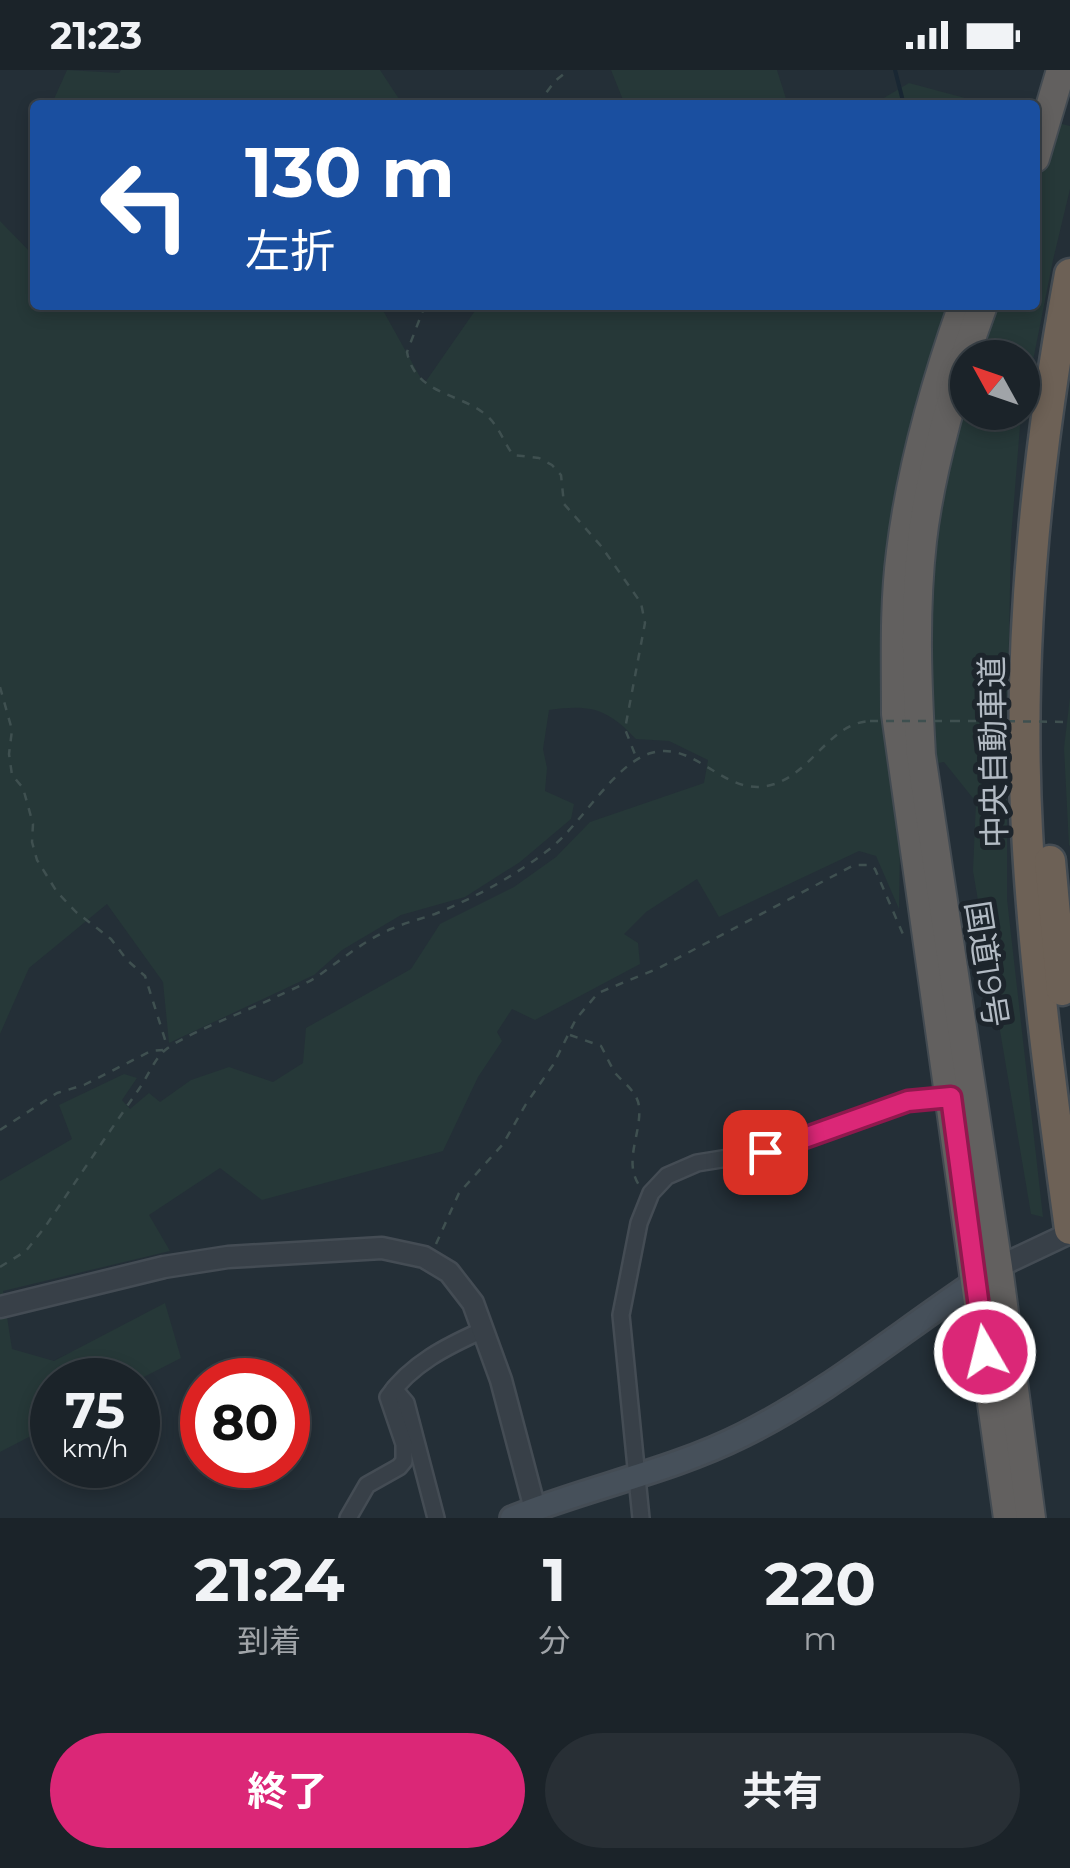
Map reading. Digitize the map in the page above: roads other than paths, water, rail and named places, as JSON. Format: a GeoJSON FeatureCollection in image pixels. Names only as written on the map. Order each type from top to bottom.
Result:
{"type":"FeatureCollection","features":[{"type":"Feature","properties":{"kind":"highway"},"geometry":{"type":"LineString","coordinates":[[1034,100],[1043,70]]}},
{"type":"Feature","properties":{"kind":"highway"},"geometry":{"type":"LineString","coordinates":[[1040,141],[1061,70]]}},
{"type":"Feature","properties":{"kind":"highway","name":"中央自動車道"},"geometry":{"type":"LineString","coordinates":[[1070,274],[1041,453],[1031,556],[1025,735],[1035,930],[1070,1231]]}},
{"type":"Feature","properties":{"kind":"highway","name":"国道19号"},"geometry":{"type":"LineString","coordinates":[[961,310],[924,432],[901,550],[896,612],[896,714],[951,1097],[1031,1518]]}},
{"type":"Feature","properties":{"kind":"highway","name":"国道19号"},"geometry":{"type":"LineString","coordinates":[[982,310],[936,467],[922,536],[916,649],[921,755],[987,1274],[1008,1518]]}},
{"type":"Feature","properties":{"kind":"highway","name":"中央自動車道"},"geometry":{"type":"LineString","coordinates":[[1070,385],[1060,454],[1045,653],[1047,828],[1070,1074]]}},
{"type":"Feature","properties":{"kind":"main road"},"geometry":{"type":"LineString","coordinates":[[512,1518],[712,1450],[787,1412],[987,1274]]}},
{"type":"Feature","properties":{"kind":"street"},"geometry":{"type":"LineString","coordinates":[[641,1518],[620,1315],[639,1224],[650,1193],[667,1176],[697,1164],[765,1152],[908,1101],[951,1097]]}},
{"type":"Feature","properties":{"kind":"street"},"geometry":{"type":"LineString","coordinates":[[987,1274],[1070,1231]]}},
{"type":"Feature","properties":{"kind":"street"},"geometry":{"type":"LineString","coordinates":[[0,1307],[164,1266],[228,1257],[382,1248],[429,1259],[458,1282],[472,1304],[501,1380],[535,1509]]}},
{"type":"Feature","properties":{"kind":"street"},"geometry":{"type":"LineString","coordinates":[[348,1518],[366,1485],[400,1468],[404,1461],[404,1444],[388,1396],[423,1361],[483,1330]]}},
{"type":"Feature","properties":{"kind":"street"},"geometry":{"type":"LineString","coordinates":[[394,1388],[406,1403],[436,1518]]}},
{"type":"Feature","properties":{"kind":"waterway"},"geometry":{"type":"LineString","coordinates":[[895,70],[903,100]]}}]}
